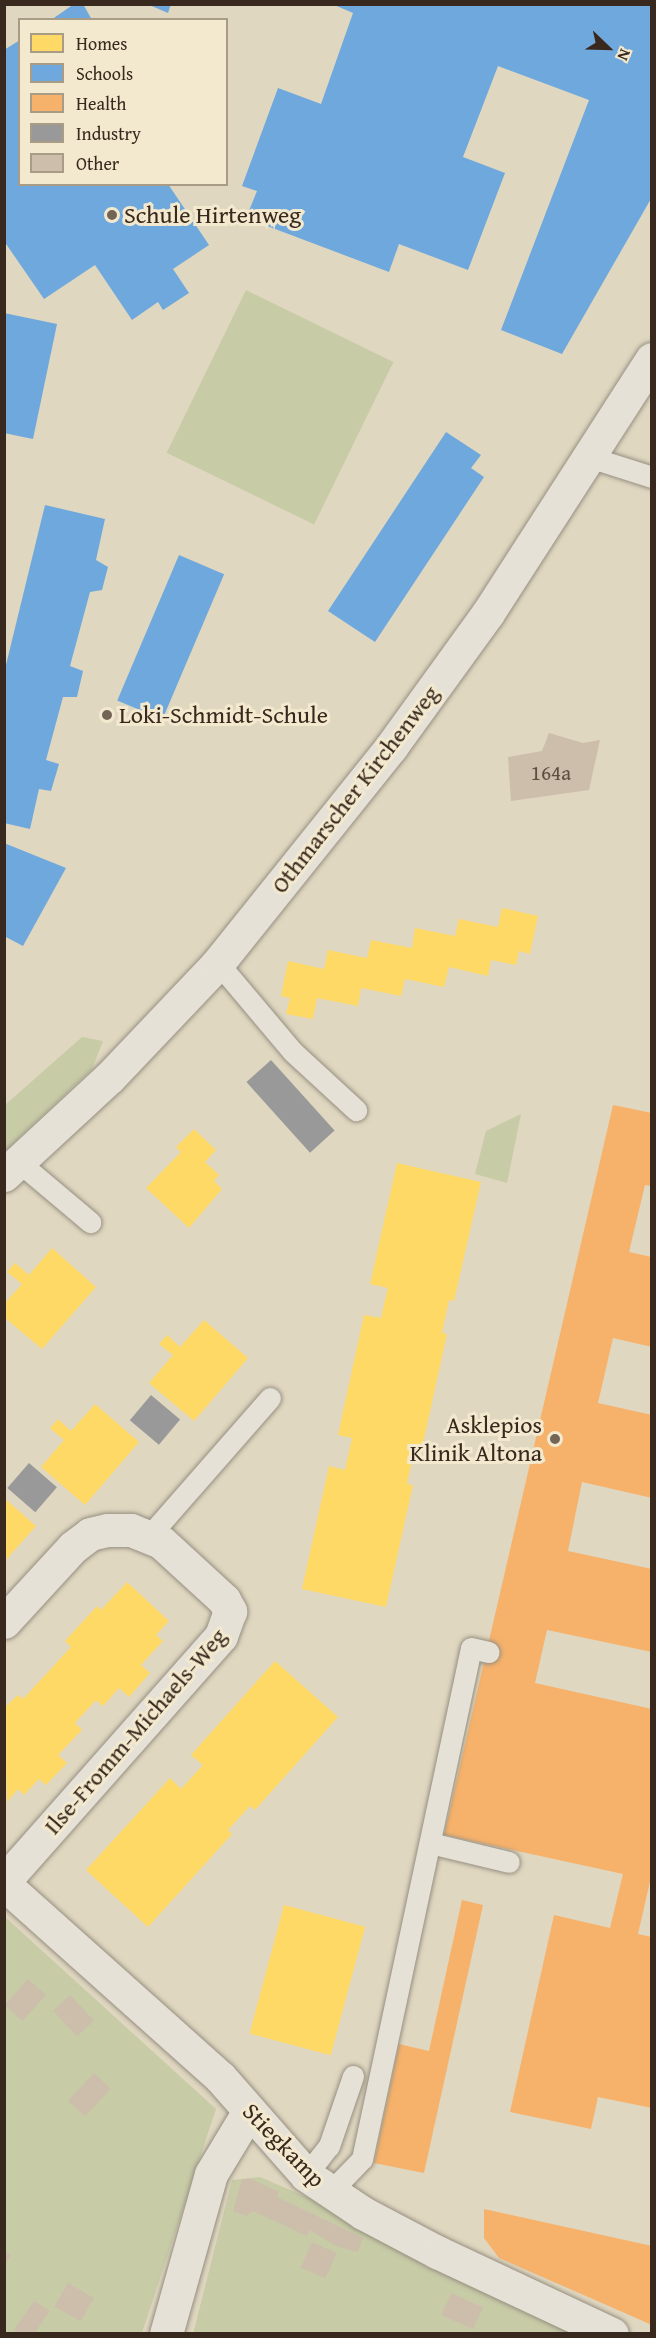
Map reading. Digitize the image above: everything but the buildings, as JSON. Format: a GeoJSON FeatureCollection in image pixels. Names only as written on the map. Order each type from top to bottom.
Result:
{"type":"FeatureCollection","features":[{"type":"Feature","properties":{"kind":"street","name":"Othmarscher Kirchenweg"},"geometry":{"type":"LineString","coordinates":[[12,1169],[110,1077],[218,963],[391,747],[488,613],[651,358]]}},
{"type":"Feature","properties":{"kind":"street"},"geometry":{"type":"LineString","coordinates":[[4,1622],[73,1547],[90,1534],[131,1530],[150,1535]]}},
{"type":"Feature","properties":{"kind":"street","name":"Ilse-Fromm-Michaels-Weg"},"geometry":{"type":"LineString","coordinates":[[4,1882],[228,1624],[230,1611],[224,1600],[150,1535]]}},
{"type":"Feature","properties":{"kind":"street","name":"Stiegkamp"},"geometry":{"type":"LineString","coordinates":[[4,1882],[138,2001],[249,2111],[318,2184],[437,2252],[612,2334]]}},
{"type":"Feature","properties":{"kind":"street"},"geometry":{"type":"LineString","coordinates":[[166,2334],[211,2174],[249,2111]]}},
{"type":"Feature","properties":{"kind":"lane"},"geometry":{"type":"LineString","coordinates":[[589,457],[651,477]]}},
{"type":"Feature","properties":{"kind":"lane"},"geometry":{"type":"LineString","coordinates":[[218,963],[293,1052],[356,1110]]}},
{"type":"Feature","properties":{"kind":"lane"},"geometry":{"type":"LineString","coordinates":[[12,1169],[90,1222]]}},
{"type":"Feature","properties":{"kind":"lane"},"geometry":{"type":"LineString","coordinates":[[150,1535],[270,1398]]}},
{"type":"Feature","properties":{"kind":"lane"},"geometry":{"type":"LineString","coordinates":[[318,2184],[362,2159],[471,1648],[489,1652]]}},
{"type":"Feature","properties":{"kind":"lane"},"geometry":{"type":"LineString","coordinates":[[430,1843],[508,1862]]}},
{"type":"Feature","properties":{"kind":"lane"},"geometry":{"type":"LineString","coordinates":[[318,2184],[353,2076]]}},
{"type":"Feature","properties":{"kind":"green space"},"geometry":{"type":"Polygon","coordinates":[[[246,290],[393,362],[314,525],[167,453],[246,290]]]}},
{"type":"Feature","properties":{"kind":"green space"},"geometry":{"type":"Polygon","coordinates":[[[82,1037],[103,1041],[92,1069],[5,1151],[5,1105],[82,1037]]]}},
{"type":"Feature","properties":{"kind":"green space"},"geometry":{"type":"Polygon","coordinates":[[[521,1114],[507,1183],[475,1174],[486,1131],[521,1114]]]}},
{"type":"Feature","properties":{"kind":"green space"},"geometry":{"type":"Polygon","coordinates":[[[4,1916],[216,2109],[142,2333],[5,2333],[4,1916]]]}},
{"type":"Feature","properties":{"kind":"green space"},"geometry":{"type":"Polygon","coordinates":[[[260,2177],[332,2208],[579,2334],[193,2334],[232,2180],[260,2177]]]}},
{"type":"Feature","properties":{"kind":"place","name":"Schule Hirtenweg"},"geometry":{"type":"Point","coordinates":[112,215]}},
{"type":"Feature","properties":{"kind":"place","name":"Loki-Schmidt-Schule"},"geometry":{"type":"Point","coordinates":[107,715]}},
{"type":"Feature","properties":{"kind":"place","name":"Asklepios Klinik Altona"},"geometry":{"type":"Point","coordinates":[555,1439]}}]}
